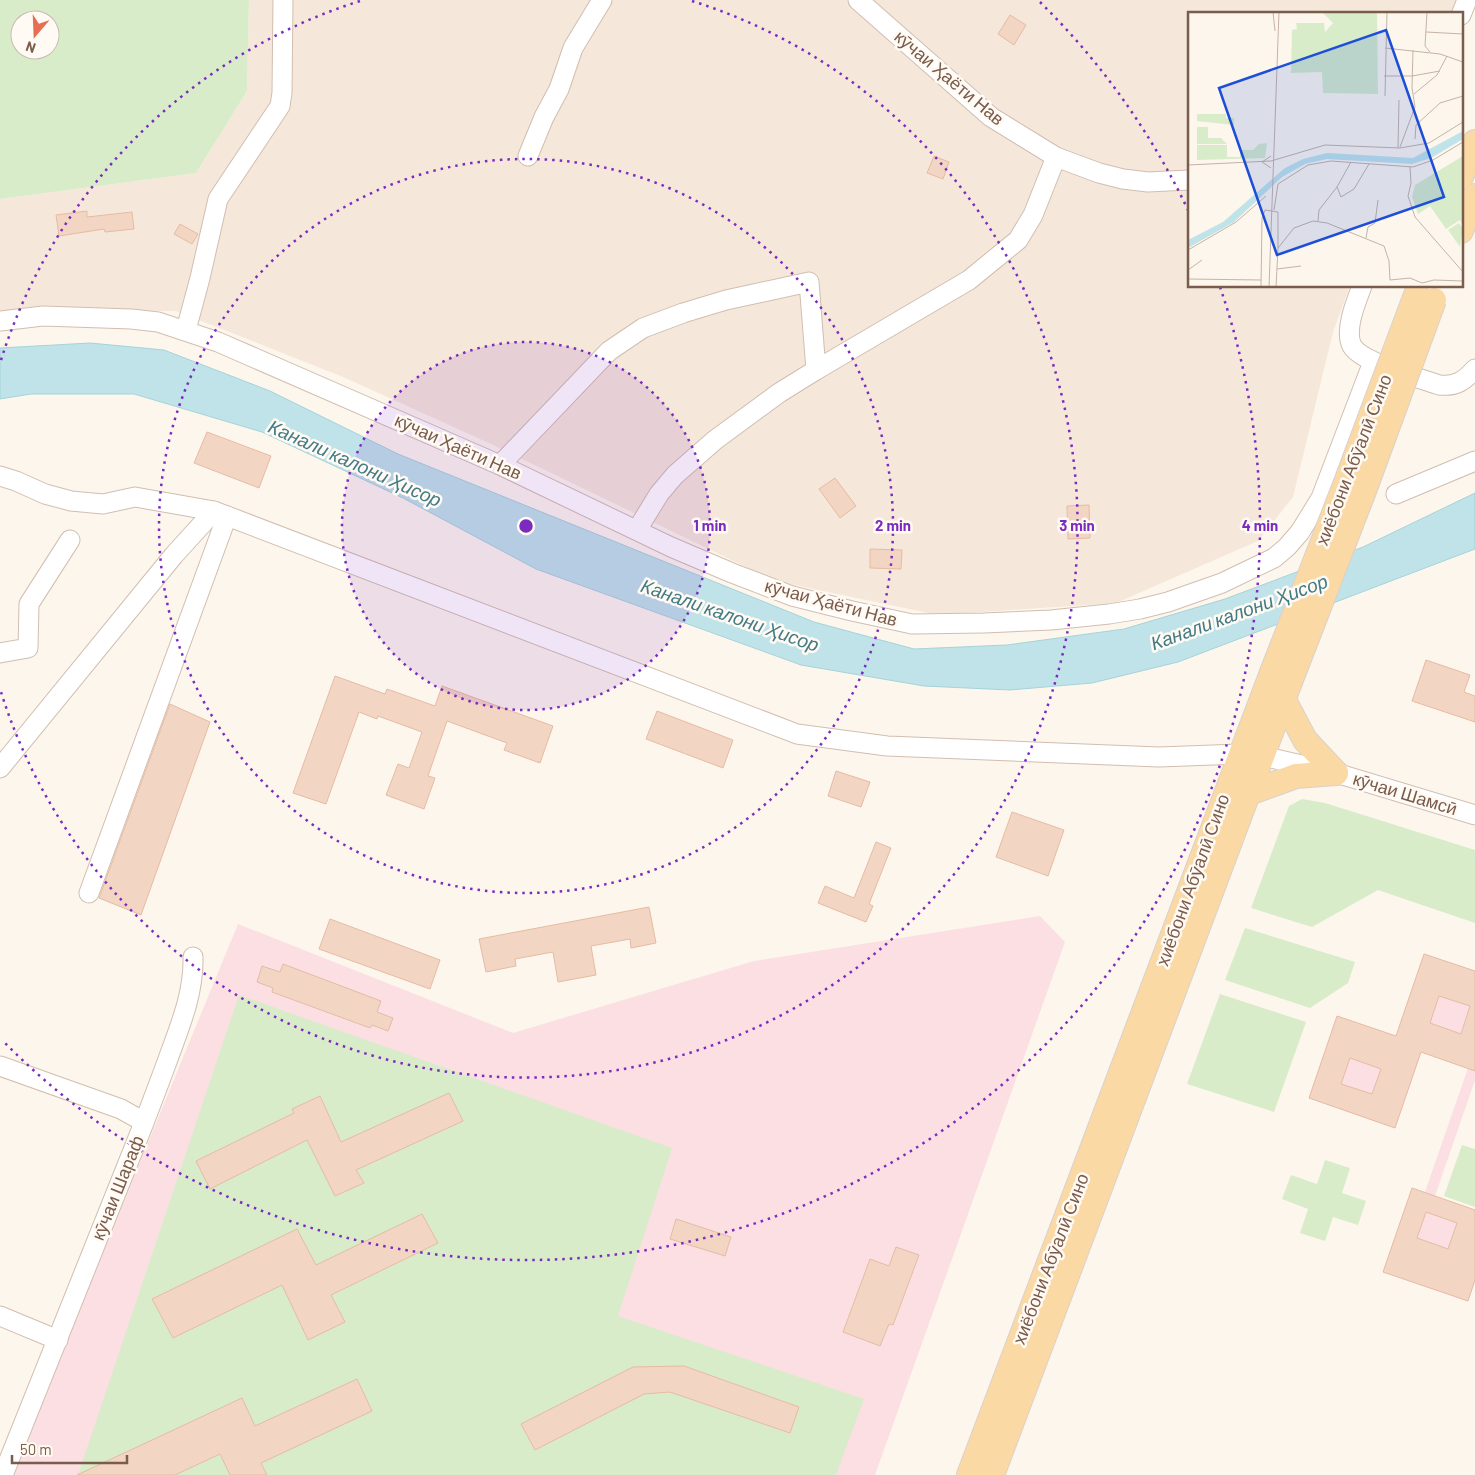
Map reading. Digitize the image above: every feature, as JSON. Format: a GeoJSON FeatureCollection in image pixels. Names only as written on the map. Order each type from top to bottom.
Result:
{"type":"FeatureCollection","features":[{"type":"Feature","properties":{"kind":"main road"},"geometry":{"type":"LineString","coordinates":[[1462,175],[1475,142]]}},
{"type":"Feature","properties":{"kind":"main road"},"geometry":{"type":"LineString","coordinates":[[1462,228],[1475,196]]}},
{"type":"Feature","properties":{"kind":"main road","name":"хиёбони Абӯалӣ Сино"},"geometry":{"type":"LineString","coordinates":[[969,1475],[1251,755],[1282,686],[1345,485],[1428,291]]}},
{"type":"Feature","properties":{"kind":"main road"},"geometry":{"type":"LineString","coordinates":[[1282,686],[1306,740],[1336,773]]}},
{"type":"Feature","properties":{"kind":"main road","name":"хиёбони Абӯалӣ Сино"},"geometry":{"type":"LineString","coordinates":[[992,1475],[1249,793],[1251,755]]}},
{"type":"Feature","properties":{"kind":"main road"},"geometry":{"type":"LineString","coordinates":[[1249,793],[1296,776],[1336,773]]}},
{"type":"Feature","properties":{"kind":"street"},"geometry":{"type":"LineString","coordinates":[[186,330],[218,199],[280,106],[282,93],[283,0]]}},
{"type":"Feature","properties":{"kind":"street"},"geometry":{"type":"LineString","coordinates":[[528,156],[544,117],[559,89],[573,48],[602,0]]}},
{"type":"Feature","properties":{"kind":"street","name":"кӯчаи Ҳаёти Нав"},"geometry":{"type":"LineString","coordinates":[[858,0],[991,117],[1056,158],[1123,179],[1148,182],[1188,180]]}},
{"type":"Feature","properties":{"kind":"street"},"geometry":{"type":"LineString","coordinates":[[1462,13],[1467,0]]}},
{"type":"Feature","properties":{"kind":"street"},"geometry":{"type":"LineString","coordinates":[[637,530],[659,494],[675,475],[716,440],[779,393],[969,280],[1018,240],[1033,215],[1056,158]]}},
{"type":"Feature","properties":{"kind":"street"},"geometry":{"type":"LineString","coordinates":[[500,465],[609,351],[643,328],[726,300],[809,282],[816,370]]}},
{"type":"Feature","properties":{"kind":"street"},"geometry":{"type":"LineString","coordinates":[[1361,288],[1350,320],[1352,345],[1359,354],[1373,362],[1439,385],[1450,386],[1457,384],[1475,368]]}},
{"type":"Feature","properties":{"kind":"street","name":"кӯчаи Ҳаёти Нав"},"geometry":{"type":"LineString","coordinates":[[0,322],[43,316],[71,316],[158,322],[186,330],[218,342],[500,465],[732,573],[792,596],[912,624],[1051,620],[1140,609],[1168,602],[1222,583],[1274,558],[1287,547],[1306,524],[1321,498],[1373,362]]}},
{"type":"Feature","properties":{"kind":"street"},"geometry":{"type":"LineString","coordinates":[[1396,494],[1475,461]]}},
{"type":"Feature","properties":{"kind":"street","name":"кӯчаи Шамсӣ"},"geometry":{"type":"LineString","coordinates":[[0,476],[45,494],[71,501],[103,504],[134,497],[220,513],[797,734],[887,746],[1159,758],[1251,755],[1336,773],[1475,815]]}},
{"type":"Feature","properties":{"kind":"street"},"geometry":{"type":"LineString","coordinates":[[0,768],[174,555],[220,513]]}},
{"type":"Feature","properties":{"kind":"street"},"geometry":{"type":"LineString","coordinates":[[89,893],[220,513]]}},
{"type":"Feature","properties":{"kind":"street"},"geometry":{"type":"LineString","coordinates":[[0,653],[28,648],[29,604],[70,540]]}},
{"type":"Feature","properties":{"kind":"street"},"geometry":{"type":"LineString","coordinates":[[144,1122],[189,999],[194,972],[193,957]]}},
{"type":"Feature","properties":{"kind":"street","name":"кӯчаи Шараф"},"geometry":{"type":"LineString","coordinates":[[0,1066],[121,1109],[144,1122],[3,1475]]}},
{"type":"Feature","properties":{"kind":"street"},"geometry":{"type":"LineString","coordinates":[[0,1316],[58,1340]]}},
{"type":"Feature","properties":{"kind":"shaded area"},"geometry":{"type":"Polygon","coordinates":[[[249,0],[1457,0],[1453,12],[1188,12],[1188,288],[1349,288],[1333,332],[1293,497],[1258,541],[1116,603],[938,615],[775,581],[491,444],[343,377],[176,311],[0,312],[0,199],[196,173],[247,91],[249,0]]]}},
{"type":"Feature","properties":{"kind":"shaded area"},"geometry":{"type":"Polygon","coordinates":[[[1040,916],[1065,942],[875,1475],[11,1475],[238,924],[513,1033],[754,961],[1040,916]]]}},
{"type":"Feature","properties":{"kind":"shaded area"},"geometry":{"type":"Polygon","coordinates":[[[1424,954],[1475,971],[1475,1080],[1435,1196],[1475,1210],[1475,1280],[1468,1301],[1383,1272],[1412,1188],[1425,1192],[1468,1068],[1421,1052],[1395,1128],[1309,1098],[1337,1016],[1396,1036],[1424,954]]]}},
{"type":"Feature","properties":{"kind":"green space"},"geometry":{"type":"Polygon","coordinates":[[[0,0],[249,0],[247,91],[196,173],[0,199],[0,0]]]}},
{"type":"Feature","properties":{"kind":"green space"},"geometry":{"type":"Polygon","coordinates":[[[1302,799],[1325,803],[1475,850],[1475,923],[1378,890],[1312,927],[1251,908],[1289,806],[1302,799]]]}},
{"type":"Feature","properties":{"kind":"green space"},"geometry":{"type":"Polygon","coordinates":[[[1245,928],[1355,962],[1348,983],[1310,1008],[1225,980],[1245,928]]]}},
{"type":"Feature","properties":{"kind":"green space"},"geometry":{"type":"Polygon","coordinates":[[[1220,994],[1306,1022],[1274,1112],[1187,1084],[1220,994]]]}},
{"type":"Feature","properties":{"kind":"green space"},"geometry":{"type":"Polygon","coordinates":[[[239,995],[672,1148],[618,1316],[864,1399],[836,1475],[78,1475],[239,995]]]}},
{"type":"Feature","properties":{"kind":"green space"},"geometry":{"type":"Polygon","coordinates":[[[1462,1145],[1475,1149],[1475,1207],[1444,1196],[1462,1145]]]}},
{"type":"Feature","properties":{"kind":"green space"},"geometry":{"type":"Polygon","coordinates":[[[1325,1160],[1350,1168],[1342,1193],[1366,1201],[1358,1225],[1333,1217],[1325,1241],[1300,1233],[1308,1209],[1282,1199],[1291,1175],[1317,1184],[1325,1160]]]}},
{"type":"Feature","properties":{"kind":"water","name":"Канали калони Ҳисор"},"geometry":{"type":"Polygon","coordinates":[[[90,343],[164,350],[270,391],[398,454],[814,622],[914,649],[1007,645],[1124,629],[1225,599],[1363,547],[1475,493],[1475,549],[1178,662],[1092,683],[1010,690],[924,686],[801,665],[536,569],[403,498],[262,432],[134,394],[31,394],[0,399],[0,348],[90,343]]]}},
{"type":"Feature","properties":{"kind":"building"},"geometry":{"type":"Polygon","coordinates":[[[1010,15],[1026,25],[1014,45],[998,34],[1010,15]]]}},
{"type":"Feature","properties":{"kind":"building"},"geometry":{"type":"Polygon","coordinates":[[[934,156],[949,162],[943,179],[927,173],[934,156]]]}},
{"type":"Feature","properties":{"kind":"building"},"geometry":{"type":"Polygon","coordinates":[[[87,211],[87,217],[132,212],[134,229],[105,232],[104,229],[59,236],[56,215],[87,211]]]}},
{"type":"Feature","properties":{"kind":"building"},"geometry":{"type":"Polygon","coordinates":[[[180,224],[198,234],[192,244],[174,234],[180,224]]]}},
{"type":"Feature","properties":{"kind":"building"},"geometry":{"type":"Polygon","coordinates":[[[207,432],[271,456],[259,488],[194,463],[207,432]]]}},
{"type":"Feature","properties":{"kind":"building"},"geometry":{"type":"Polygon","coordinates":[[[835,478],[856,506],[840,518],[819,489],[835,478]]]}},
{"type":"Feature","properties":{"kind":"building"},"geometry":{"type":"Polygon","coordinates":[[[1089,505],[1090,538],[1068,539],[1067,506],[1089,505]]]}},
{"type":"Feature","properties":{"kind":"building"},"geometry":{"type":"Polygon","coordinates":[[[870,549],[902,550],[901,569],[870,568],[870,549]]]}},
{"type":"Feature","properties":{"kind":"building"},"geometry":{"type":"Polygon","coordinates":[[[1426,660],[1470,675],[1464,692],[1475,696],[1475,722],[1412,701],[1426,660]]]}},
{"type":"Feature","properties":{"kind":"building"},"geometry":{"type":"Polygon","coordinates":[[[335,676],[385,694],[387,689],[435,706],[442,686],[553,726],[540,763],[504,750],[507,743],[447,721],[428,776],[435,778],[424,809],[386,795],[398,764],[409,768],[422,732],[378,716],[377,719],[359,712],[326,804],[293,793],[335,676]]]}},
{"type":"Feature","properties":{"kind":"building"},"geometry":{"type":"Polygon","coordinates":[[[170,704],[210,722],[141,915],[99,898],[170,704]]]}},
{"type":"Feature","properties":{"kind":"building"},"geometry":{"type":"Polygon","coordinates":[[[657,711],[733,740],[723,768],[646,739],[657,711]]]}},
{"type":"Feature","properties":{"kind":"building"},"geometry":{"type":"Polygon","coordinates":[[[836,771],[870,782],[861,807],[828,796],[836,771]]]}},
{"type":"Feature","properties":{"kind":"building"},"geometry":{"type":"Polygon","coordinates":[[[1012,812],[1064,830],[1048,876],[996,857],[1012,812]]]}},
{"type":"Feature","properties":{"kind":"building"},"geometry":{"type":"Polygon","coordinates":[[[876,842],[891,848],[869,904],[873,906],[866,922],[818,903],[825,886],[854,898],[876,842]]]}},
{"type":"Feature","properties":{"kind":"building"},"geometry":{"type":"Polygon","coordinates":[[[649,907],[656,943],[631,948],[630,939],[591,946],[596,975],[558,982],[553,952],[515,959],[516,966],[486,972],[479,939],[649,907]]]}},
{"type":"Feature","properties":{"kind":"building"},"geometry":{"type":"Polygon","coordinates":[[[330,919],[440,960],[430,989],[319,949],[330,919]]]}},
{"type":"Feature","properties":{"kind":"building"},"geometry":{"type":"Polygon","coordinates":[[[1424,954],[1475,971],[1475,1071],[1421,1052],[1395,1128],[1309,1098],[1337,1016],[1396,1036],[1424,954]],[[1439,996],[1430,1023],[1461,1034],[1470,1006],[1439,996]],[[1350,1058],[1341,1084],[1372,1094],[1381,1069],[1350,1058]]]}},
{"type":"Feature","properties":{"kind":"building"},"geometry":{"type":"Polygon","coordinates":[[[283,964],[381,1001],[377,1012],[393,1018],[388,1031],[372,1025],[370,1028],[272,992],[273,988],[257,982],[262,966],[280,972],[283,964]]]}},
{"type":"Feature","properties":{"kind":"building"},"geometry":{"type":"Polygon","coordinates":[[[449,1093],[463,1121],[356,1170],[364,1183],[335,1196],[307,1140],[210,1189],[196,1161],[294,1113],[292,1109],[320,1096],[341,1142],[449,1093]]]}},
{"type":"Feature","properties":{"kind":"building"},"geometry":{"type":"Polygon","coordinates":[[[1412,1188],[1475,1210],[1475,1280],[1468,1301],[1383,1272],[1412,1188]],[[1426,1212],[1417,1238],[1448,1249],[1457,1223],[1426,1212]]]}},
{"type":"Feature","properties":{"kind":"building"},"geometry":{"type":"Polygon","coordinates":[[[422,1214],[438,1243],[331,1295],[345,1322],[308,1340],[282,1285],[173,1338],[152,1299],[297,1229],[316,1265],[422,1214]]]}},
{"type":"Feature","properties":{"kind":"building"},"geometry":{"type":"Polygon","coordinates":[[[676,1219],[731,1237],[725,1256],[670,1239],[676,1219]]]}},
{"type":"Feature","properties":{"kind":"building"},"geometry":{"type":"Polygon","coordinates":[[[896,1247],[919,1255],[893,1325],[889,1324],[880,1346],[843,1332],[870,1259],[889,1266],[896,1247]]]}},
{"type":"Feature","properties":{"kind":"building"},"geometry":{"type":"Polygon","coordinates":[[[684,1366],[799,1407],[790,1433],[670,1392],[644,1394],[535,1450],[521,1424],[633,1367],[684,1366]]]}},
{"type":"Feature","properties":{"kind":"building"},"geometry":{"type":"Polygon","coordinates":[[[357,1379],[372,1411],[261,1463],[267,1475],[230,1475],[220,1454],[175,1475],[77,1475],[242,1398],[255,1426],[357,1379]]]}}]}
